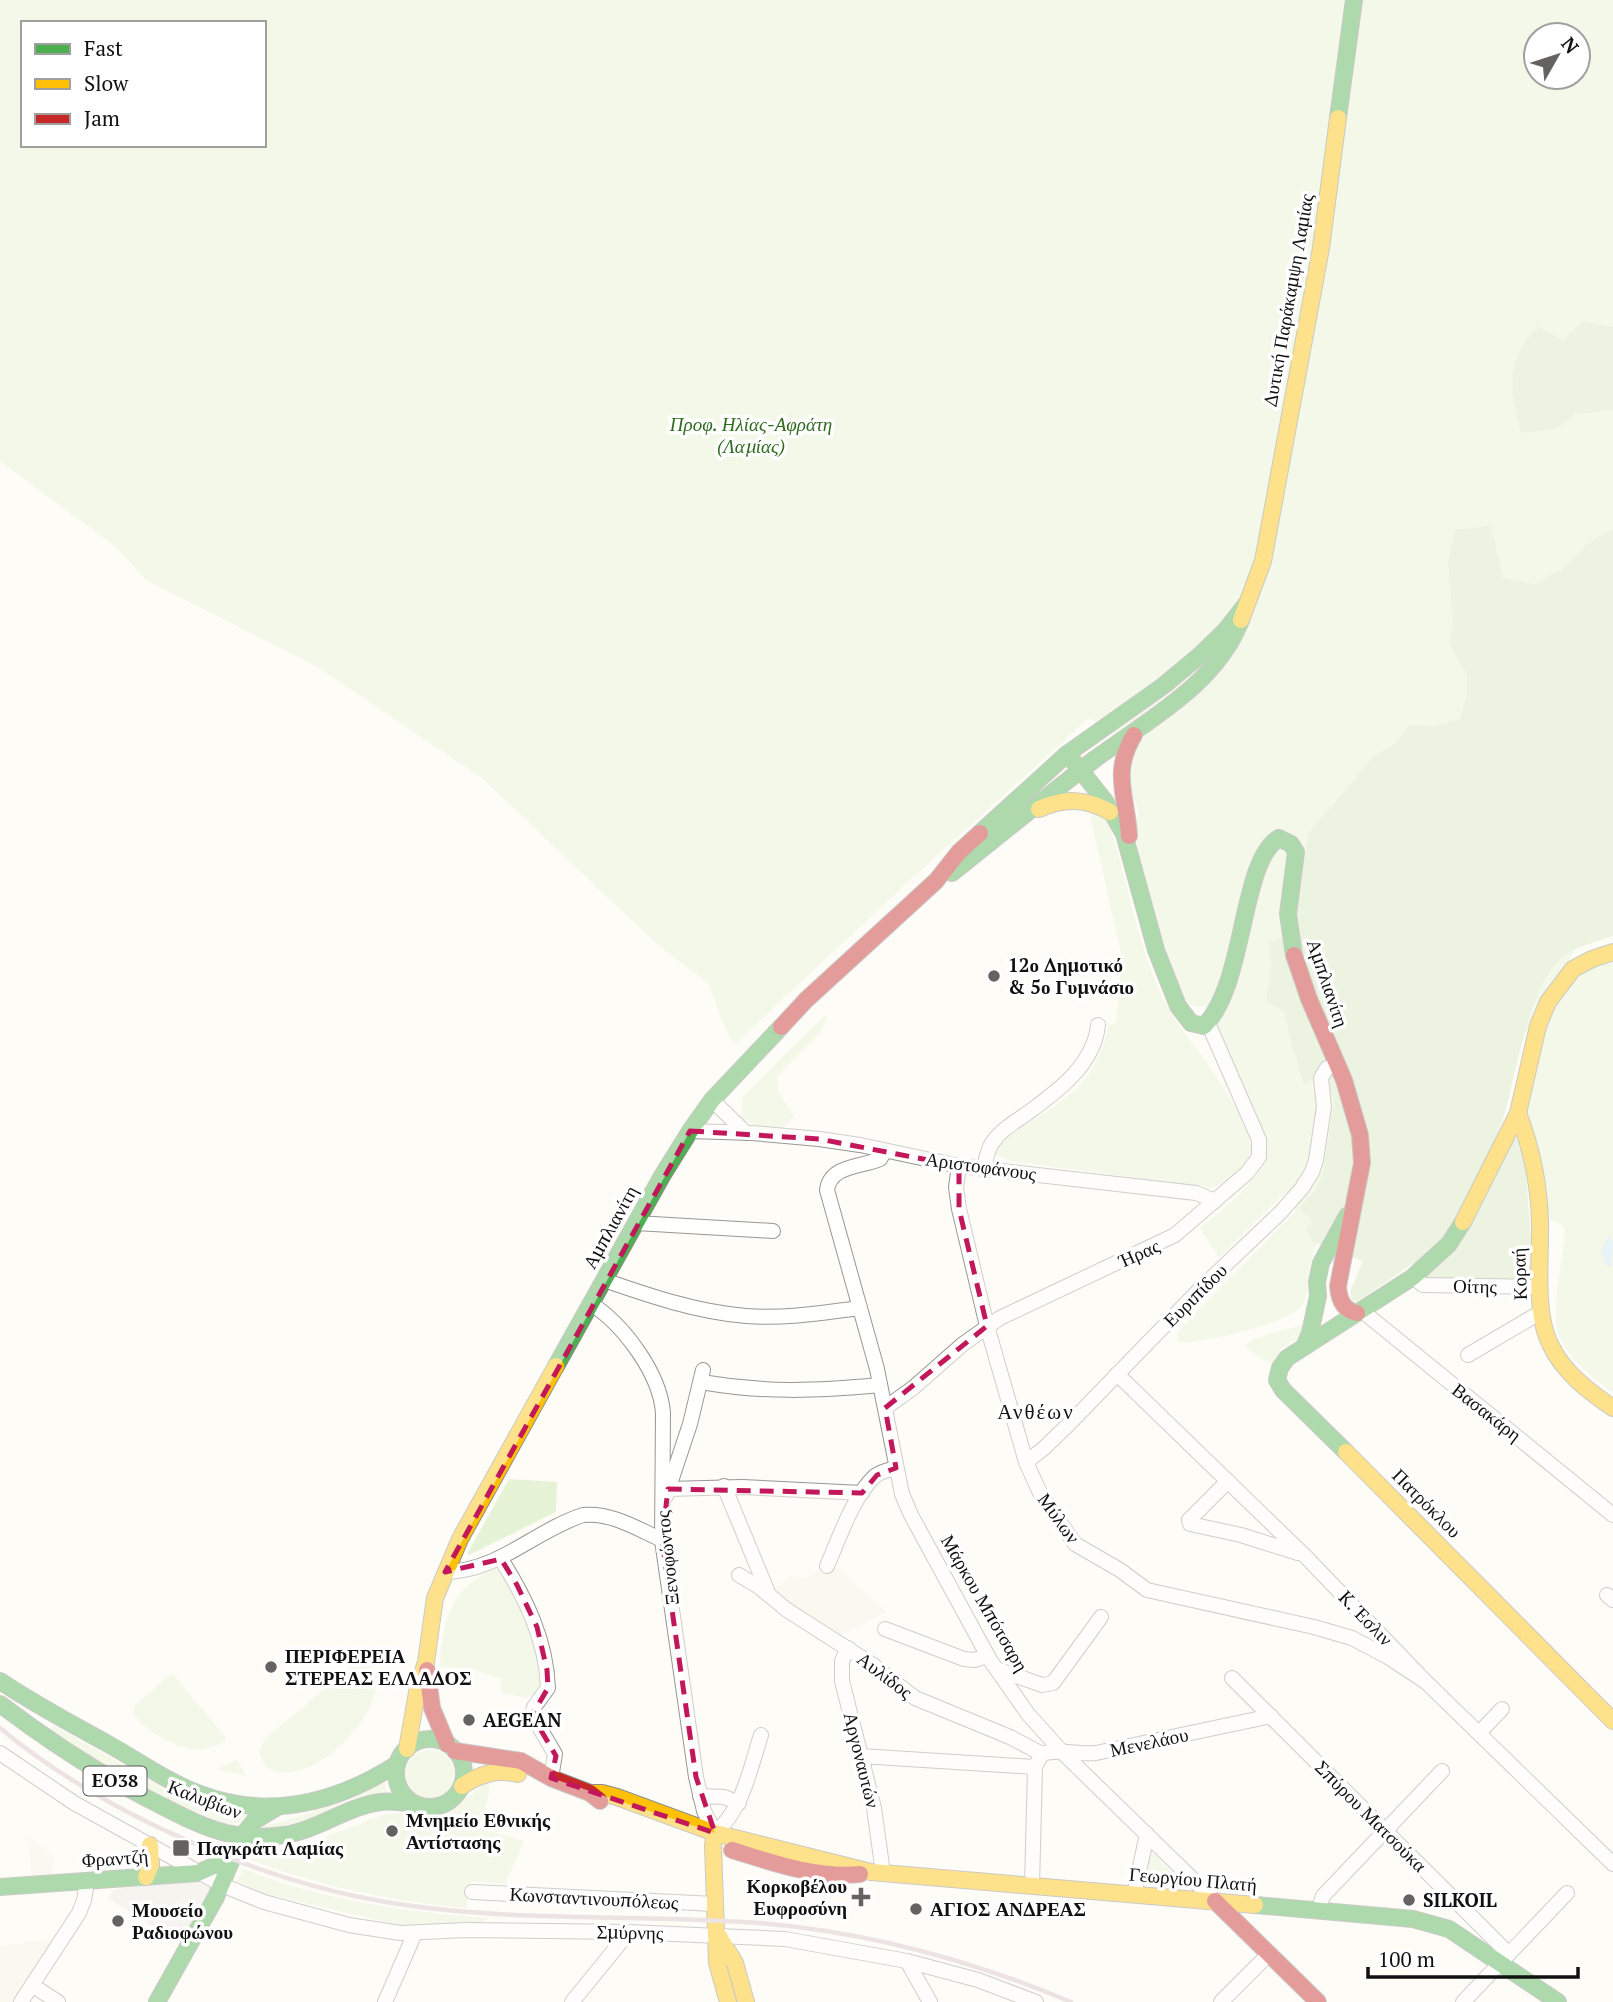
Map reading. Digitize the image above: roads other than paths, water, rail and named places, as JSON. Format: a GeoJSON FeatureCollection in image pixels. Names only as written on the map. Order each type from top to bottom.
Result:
{"type":"FeatureCollection","features":[{"type":"Feature","properties":{"kind":"main road","name":"Δυτική Παράκαμψη Λαμίας"},"geometry":{"type":"LineString","coordinates":[[1023,818],[1080,770],[1102,770],[1138,728],[1185,694],[1215,665],[1233,638],[1263,561],[1269,530],[1321,248],[1354,0]]}},
{"type":"Feature","properties":{"kind":"main road","name":"Δυτική Παράκαμψη Λαμίας"},"geometry":{"type":"LineString","coordinates":[[1067,754],[1163,686],[1199,656],[1247,603]]}},
{"type":"Feature","properties":{"kind":"main road"},"geometry":{"type":"LineString","coordinates":[[1129,845],[1126,801],[1120,778],[1121,762],[1127,743],[1138,728]]}},
{"type":"Feature","properties":{"kind":"main road"},"geometry":{"type":"LineString","coordinates":[[1081,744],[1126,801]]}},
{"type":"Feature","properties":{"kind":"main road"},"geometry":{"type":"LineString","coordinates":[[1067,754],[1114,815],[1129,845],[1158,954],[1175,1002],[1184,1017],[1193,1024],[1203,1026],[1208,1023]]}},
{"type":"Feature","properties":{"kind":"main road","name":"Αμπλιανίτη"},"geometry":{"type":"LineString","coordinates":[[407,1749],[418,1687],[426,1662],[433,1608],[460,1539],[590,1303],[690,1131],[739,1069],[806,1000],[936,881],[958,852],[1067,754]]}},
{"type":"Feature","properties":{"kind":"main road"},"geometry":{"type":"LineString","coordinates":[[1023,818],[1058,801],[1070,800],[1096,804],[1114,815]]}},
{"type":"Feature","properties":{"kind":"main road","name":"Αμπλιανίτη"},"geometry":{"type":"LineString","coordinates":[[936,881],[954,872],[1023,818]]}},
{"type":"Feature","properties":{"kind":"main road","name":"Αμπλιανίτη"},"geometry":{"type":"LineString","coordinates":[[1208,1023],[1217,1012],[1227,986],[1262,855],[1271,843],[1284,839],[1292,845],[1296,856],[1287,920],[1292,947],[1310,1003],[1352,1104],[1362,1155],[1355,1203],[1323,1256],[1317,1282],[1318,1296],[1304,1347]]}},
{"type":"Feature","properties":{"kind":"main road"},"geometry":{"type":"LineString","coordinates":[[1318,1296],[1330,1316],[1354,1315],[1433,1261],[1455,1235],[1469,1212],[1518,1113],[1542,1013],[1557,988],[1573,969],[1613,952]]}},
{"type":"Feature","properties":{"kind":"main road","name":"Κοραή"},"geometry":{"type":"LineString","coordinates":[[1518,1113],[1528,1133],[1537,1182],[1541,1312],[1544,1330],[1553,1353],[1580,1383],[1613,1408]]}},
{"type":"Feature","properties":{"kind":"main road"},"geometry":{"type":"LineString","coordinates":[[1354,1315],[1342,1305],[1338,1286],[1355,1203]]}},
{"type":"Feature","properties":{"kind":"main road","name":"Πατρόκλου"},"geometry":{"type":"LineString","coordinates":[[1354,1315],[1287,1359],[1280,1368],[1277,1380],[1283,1390],[1417,1521],[1613,1721]]}},
{"type":"Feature","properties":{"kind":"main road","name":"Αμπλιανίτη"},"geometry":{"type":"LineString","coordinates":[[426,1662],[432,1708],[451,1747]]}},
{"type":"Feature","properties":{"kind":"main road","name":"Καλυβίων"},"geometry":{"type":"LineString","coordinates":[[0,1681],[191,1790],[233,1805],[276,1808],[311,1803],[364,1784],[397,1764]]}},
{"type":"Feature","properties":{"kind":"main road","name":"Καλυβίων"},"geometry":{"type":"LineString","coordinates":[[0,1704],[73,1756],[121,1785],[219,1831],[242,1836],[298,1833],[370,1802],[403,1801],[417,1805]]}},
{"type":"Feature","properties":{"kind":"main road","name":"ΕΟ38"},"geometry":{"type":"LineString","coordinates":[[397,1764],[407,1749],[423,1740],[435,1740],[451,1747]]}},
{"type":"Feature","properties":{"kind":"main road"},"geometry":{"type":"LineString","coordinates":[[451,1747],[464,1768],[462,1786]]}},
{"type":"Feature","properties":{"kind":"main road","name":"Γεωργίου Πλατή"},"geometry":{"type":"LineString","coordinates":[[451,1747],[467,1754],[521,1761],[551,1778],[590,1793],[606,1806],[714,1839],[790,1867],[819,1873],[854,1875],[877,1872],[1413,1919],[1442,1926],[1505,1959]]}},
{"type":"Feature","properties":{"kind":"main road"},"geometry":{"type":"LineString","coordinates":[[397,1764],[399,1788],[417,1805]]}},
{"type":"Feature","properties":{"kind":"main road","name":"Γεωργίου Πλατή"},"geometry":{"type":"LineString","coordinates":[[462,1786],[481,1774],[495,1771],[540,1779],[551,1778]]}},
{"type":"Feature","properties":{"kind":"main road","name":"ΕΟ38"},"geometry":{"type":"LineString","coordinates":[[417,1805],[428,1808],[443,1805],[456,1796],[462,1786]]}},
{"type":"Feature","properties":{"kind":"main road"},"geometry":{"type":"LineString","coordinates":[[157,2002],[222,1885],[230,1858],[242,1836],[254,1821],[276,1808]]}},
{"type":"Feature","properties":{"kind":"main road"},"geometry":{"type":"LineString","coordinates":[[714,1839],[718,1963],[728,2002]]}},
{"type":"Feature","properties":{"kind":"main road"},"geometry":{"type":"LineString","coordinates":[[146,1877],[151,1865],[150,1846]]}},
{"type":"Feature","properties":{"kind":"main road","name":"Φραντζή"},"geometry":{"type":"LineString","coordinates":[[0,1887],[198,1873],[230,1858]]}},
{"type":"Feature","properties":{"kind":"main road","name":"Μάρκου Μπότσαρη"},"geometry":{"type":"LineString","coordinates":[[1215,1901],[1318,2002]]}},
{"type":"Feature","properties":{"kind":"main road"},"geometry":{"type":"LineString","coordinates":[[718,1935],[735,1963],[746,2002]]}},
{"type":"Feature","properties":{"kind":"main road","name":"ΕΟ38"},"geometry":{"type":"LineString","coordinates":[[1505,1959],[1558,2002]]}},
{"type":"Feature","properties":{"kind":"street","name":"Ήρας"},"geometry":{"type":"LineString","coordinates":[[885,1408],[987,1326],[1029,1302],[1170,1238],[1252,1167],[1259,1157],[1260,1144],[1208,1023]]}},
{"type":"Feature","properties":{"kind":"street"},"geometry":{"type":"LineString","coordinates":[[984,1169],[989,1149],[1000,1133],[1053,1094],[1076,1072],[1091,1048],[1098,1025]]}},
{"type":"Feature","properties":{"kind":"street","name":"Ευριπίδου"},"geometry":{"type":"LineString","coordinates":[[1026,1462],[1043,1450],[1302,1188],[1315,1166],[1324,1107],[1322,1077],[1327,1068],[1337,1065]]}},
{"type":"Feature","properties":{"kind":"street"},"geometry":{"type":"LineString","coordinates":[[1324,1107],[1334,1097],[1343,1098],[1352,1104]]}},
{"type":"Feature","properties":{"kind":"street"},"geometry":{"type":"LineString","coordinates":[[712,1100],[746,1133]]}},
{"type":"Feature","properties":{"kind":"street","name":"Αριστοφάνους"},"geometry":{"type":"LineString","coordinates":[[690,1131],[819,1139],[959,1166],[1196,1193],[1215,1201]]}},
{"type":"Feature","properties":{"kind":"street","name":"Μάρκου Μπότσαρη"},"geometry":{"type":"LineString","coordinates":[[885,1151],[880,1159],[839,1172],[831,1179],[827,1188],[880,1385],[902,1494],[911,1515],[988,1656],[1028,1714],[1063,1753],[1215,1901]]}},
{"type":"Feature","properties":{"kind":"street","name":"Μύλων"},"geometry":{"type":"LineString","coordinates":[[959,1166],[956,1187],[959,1209],[987,1326],[1026,1462],[1046,1504],[1076,1544],[1120,1570],[1145,1589],[1352,1638],[1401,1664],[1426,1682]]}},
{"type":"Feature","properties":{"kind":"street"},"geometry":{"type":"LineString","coordinates":[[636,1223],[774,1231]]}},
{"type":"Feature","properties":{"kind":"street","name":"Οίτης"},"geometry":{"type":"LineString","coordinates":[[1413,1277],[1423,1285],[1540,1287]]}},
{"type":"Feature","properties":{"kind":"street"},"geometry":{"type":"LineString","coordinates":[[604,1280],[683,1305],[747,1316],[810,1315],[860,1308]]}},
{"type":"Feature","properties":{"kind":"street","name":"Ξενοφώντος"},"geometry":{"type":"LineString","coordinates":[[590,1303],[610,1318],[638,1352],[649,1367],[661,1393],[662,1540],[700,1796],[714,1839]]}},
{"type":"Feature","properties":{"kind":"street"},"geometry":{"type":"LineString","coordinates":[[1468,1355],[1541,1312]]}},
{"type":"Feature","properties":{"kind":"street","name":"Βασακάρη"},"geometry":{"type":"LineString","coordinates":[[1354,1315],[1613,1515]]}},
{"type":"Feature","properties":{"kind":"street","name":"K. Έσλιν"},"geometry":{"type":"LineString","coordinates":[[1117,1374],[1306,1557],[1426,1682],[1610,1854]]}},
{"type":"Feature","properties":{"kind":"street"},"geometry":{"type":"LineString","coordinates":[[662,1509],[702,1376],[744,1390],[783,1391],[880,1385]]}},
{"type":"Feature","properties":{"kind":"street"},"geometry":{"type":"LineString","coordinates":[[827,1566],[862,1493],[877,1475],[896,1468]]}},
{"type":"Feature","properties":{"kind":"street"},"geometry":{"type":"LineString","coordinates":[[1228,1481],[1189,1521],[1190,1524],[1279,1546],[1306,1557]]}},
{"type":"Feature","properties":{"kind":"street"},"geometry":{"type":"LineString","coordinates":[[668,1489],[724,1486],[862,1493]]}},
{"type":"Feature","properties":{"kind":"street"},"geometry":{"type":"LineString","coordinates":[[724,1486],[770,1596]]}},
{"type":"Feature","properties":{"kind":"street"},"geometry":{"type":"LineString","coordinates":[[445,1572],[472,1569],[501,1559],[574,1518],[589,1514],[613,1518],[662,1540]]}},
{"type":"Feature","properties":{"kind":"street"},"geometry":{"type":"LineString","coordinates":[[501,1559],[529,1608],[544,1650],[548,1688],[534,1707],[532,1715],[555,1754],[551,1778]]}},
{"type":"Feature","properties":{"kind":"street","name":"Αυλίδος"},"geometry":{"type":"LineString","coordinates":[[739,1575],[848,1648],[915,1698],[1010,1737],[1042,1754]]}},
{"type":"Feature","properties":{"kind":"street"},"geometry":{"type":"LineString","coordinates":[[997,1670],[1042,1685],[1053,1683],[1101,1616]]}},
{"type":"Feature","properties":{"kind":"street"},"geometry":{"type":"LineString","coordinates":[[885,1629],[964,1659],[974,1660],[988,1656]]}},
{"type":"Feature","properties":{"kind":"street","name":"Αργοναυτών"},"geometry":{"type":"LineString","coordinates":[[848,1648],[842,1661],[842,1681],[879,1835],[877,1872]]}},
{"type":"Feature","properties":{"kind":"street","name":"Σπύρου Ματσούκα"},"geometry":{"type":"LineString","coordinates":[[1232,1678],[1385,1830],[1505,1959]]}},
{"type":"Feature","properties":{"kind":"street"},"geometry":{"type":"LineString","coordinates":[[1479,1733],[1502,1709]]}},
{"type":"Feature","properties":{"kind":"street","name":"Μενελάου"},"geometry":{"type":"LineString","coordinates":[[1042,1754],[1052,1751],[1080,1755],[1107,1751],[1271,1716]]}},
{"type":"Feature","properties":{"kind":"street"},"geometry":{"type":"LineString","coordinates":[[714,1839],[738,1803],[761,1735]]}},
{"type":"Feature","properties":{"kind":"street","name":"Σμύρνης"},"geometry":{"type":"LineString","coordinates":[[0,1753],[74,1803],[222,1885],[264,1902],[358,1927],[387,1933],[467,1930],[760,1936],[804,1941],[907,1961],[978,1980],[1036,2002]]}},
{"type":"Feature","properties":{"kind":"street"},"geometry":{"type":"LineString","coordinates":[[1032,1886],[1035,1768],[1042,1754]]}},
{"type":"Feature","properties":{"kind":"street"},"geometry":{"type":"LineString","coordinates":[[860,1756],[1035,1768]]}},
{"type":"Feature","properties":{"kind":"street"},"geometry":{"type":"LineString","coordinates":[[1318,1911],[1323,1896],[1442,1771]]}},
{"type":"Feature","properties":{"kind":"street"},"geometry":{"type":"LineString","coordinates":[[700,1796],[724,1797],[738,1803]]}},
{"type":"Feature","properties":{"kind":"street"},"geometry":{"type":"LineString","coordinates":[[1134,1895],[1147,1834]]}},
{"type":"Feature","properties":{"kind":"street"},"geometry":{"type":"LineString","coordinates":[[22,2002],[79,1913],[84,1900],[86,1881]]}},
{"type":"Feature","properties":{"kind":"street","name":"Κωνσταντινουπόλεως"},"geometry":{"type":"LineString","coordinates":[[472,1892],[715,1903]]}},
{"type":"Feature","properties":{"kind":"street"},"geometry":{"type":"LineString","coordinates":[[1463,2002],[1567,1893]]}},
{"type":"Feature","properties":{"kind":"street"},"geometry":{"type":"LineString","coordinates":[[572,2002],[629,1932]]}},
{"type":"Feature","properties":{"kind":"street"},"geometry":{"type":"LineString","coordinates":[[385,2002],[415,1933]]}},
{"type":"Feature","properties":{"kind":"street"},"geometry":{"type":"LineString","coordinates":[[1221,2002],[1269,1954]]}},
{"type":"Feature","properties":{"kind":"street"},"geometry":{"type":"LineString","coordinates":[[907,1961],[930,2002]]}},
{"type":"Feature","properties":{"kind":"street"},"geometry":{"type":"LineString","coordinates":[[32,1985],[58,2002]]}},
{"type":"Feature","properties":{"kind":"water"},"geometry":{"type":"Polygon","coordinates":[[[1609,1237],[1613,1243],[1611,1268],[1606,1265],[1602,1254],[1609,1237]]]}},
{"type":"Feature","properties":{"kind":"railway"},"geometry":{"type":"LineString","coordinates":[[0,1728],[42,1760],[139,1818],[245,1864],[353,1896],[405,1905],[493,1914],[716,1920],[800,1927],[918,1950],[995,1973],[1071,2002]]}},
{"type":"Feature","properties":{"kind":"place","name":"12ο Δημοτικό & 5ο Γυμνάσιο"},"geometry":{"type":"Point","coordinates":[994,976]}},
{"type":"Feature","properties":{"kind":"place","name":"ΠΕΡΙΦΕΡΕΙΑ ΣΤΕΡΕΑΣ ΕΛΛΑΔΟΣ"},"geometry":{"type":"Point","coordinates":[271,1667]}},
{"type":"Feature","properties":{"kind":"place","name":"AEGEAN"},"geometry":{"type":"Point","coordinates":[469,1720]}},
{"type":"Feature","properties":{"kind":"place","name":"Μνημείο Εθνικής Αντίστασης"},"geometry":{"type":"Point","coordinates":[392,1831]}},
{"type":"Feature","properties":{"kind":"place","name":"Παγκράτι Λαμίας"},"geometry":{"type":"Point","coordinates":[181,1848]}},
{"type":"Feature","properties":{"kind":"place","name":"Κορκοβέλου Ευφροσύνη"},"geometry":{"type":"Point","coordinates":[861,1897]}},
{"type":"Feature","properties":{"kind":"place","name":"SILKOIL"},"geometry":{"type":"Point","coordinates":[1409,1900]}},
{"type":"Feature","properties":{"kind":"place","name":"ΑΓΙΟΣ ΑΝΔΡΕΑΣ"},"geometry":{"type":"Point","coordinates":[916,1909]}},
{"type":"Feature","properties":{"kind":"place","name":"Μουσείο Ραδιοφώνου"},"geometry":{"type":"Point","coordinates":[118,1921]}},
{"type":"Feature","properties":{"kind":"district","name":"Ανθέων"},"geometry":{"type":"Point","coordinates":[1036,1412]}},
{"type":"Feature","properties":{"kind":"park label","name":"Προφ. Ηλίας-Αφράτη (Λαμίας)"},"geometry":{"type":"Point","coordinates":[751,435]}}]}
